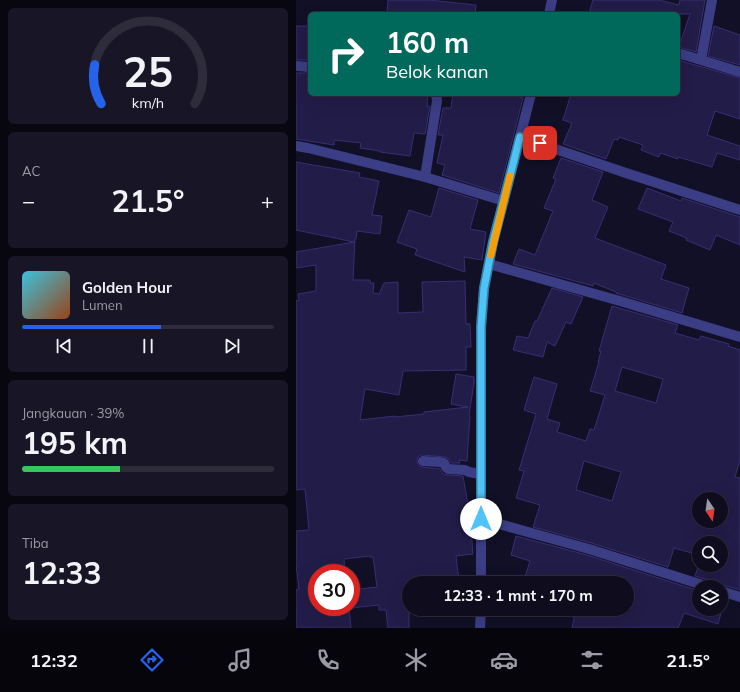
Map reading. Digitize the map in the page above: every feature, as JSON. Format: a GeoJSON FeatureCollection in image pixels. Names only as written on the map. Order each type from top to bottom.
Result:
{"type":"FeatureCollection","features":[{"type":"Feature","properties":{"kind":"street"},"geometry":{"type":"LineString","coordinates":[[550,12],[552,0]]}},
{"type":"Feature","properties":{"kind":"street"},"geometry":{"type":"LineString","coordinates":[[700,60],[712,0]]}},
{"type":"Feature","properties":{"kind":"street"},"geometry":{"type":"LineString","coordinates":[[680,54],[740,72]]}},
{"type":"Feature","properties":{"kind":"street"},"geometry":{"type":"LineString","coordinates":[[296,66],[308,67]]}},
{"type":"Feature","properties":{"kind":"street"},"geometry":{"type":"LineString","coordinates":[[425,177],[437,101],[436,96]]}},
{"type":"Feature","properties":{"kind":"street"},"geometry":{"type":"LineString","coordinates":[[481,576],[481,327],[484,288],[530,96]]}},
{"type":"Feature","properties":{"kind":"street"},"geometry":{"type":"LineString","coordinates":[[520,137],[740,210]]}},
{"type":"Feature","properties":{"kind":"street"},"geometry":{"type":"LineString","coordinates":[[296,146],[425,177],[504,201]]}},
{"type":"Feature","properties":{"kind":"street"},"geometry":{"type":"LineString","coordinates":[[489,264],[740,337]]}},
{"type":"Feature","properties":{"kind":"street"},"geometry":{"type":"LineString","coordinates":[[422,461],[444,463],[448,469],[465,470],[480,474]]}},
{"type":"Feature","properties":{"kind":"street"},"geometry":{"type":"LineString","coordinates":[[481,519],[589,549],[692,582]]}},
{"type":"Feature","properties":{"kind":"street"},"geometry":{"type":"LineString","coordinates":[[728,593],[740,597]]}},
{"type":"Feature","properties":{"kind":"street"},"geometry":{"type":"LineString","coordinates":[[480,616],[480,628]]}},
{"type":"Feature","properties":{"kind":"building"},"geometry":{"type":"Polygon","coordinates":[[[388,0],[429,0],[476,5],[475,12],[387,12],[388,0]]]}},
{"type":"Feature","properties":{"kind":"building"},"geometry":{"type":"Polygon","coordinates":[[[593,0],[659,0],[679,5],[680,0],[705,0],[696,52],[680,47],[690,14],[680,14],[680,12],[590,12],[593,0]]]}},
{"type":"Feature","properties":{"kind":"building"},"geometry":{"type":"Polygon","coordinates":[[[296,26],[308,26],[308,60],[296,60],[296,26]]]}},
{"type":"Feature","properties":{"kind":"building"},"geometry":{"type":"Polygon","coordinates":[[[714,26],[740,35],[740,65],[708,56],[714,26]]]}},
{"type":"Feature","properties":{"kind":"building"},"geometry":{"type":"Polygon","coordinates":[[[680,61],[740,78],[740,119],[715,111],[707,135],[740,146],[740,160],[717,153],[712,167],[660,153],[659,157],[641,150],[643,145],[619,137],[618,140],[614,139],[606,159],[563,144],[572,123],[563,120],[570,96],[680,96],[680,61]]]}},
{"type":"Feature","properties":{"kind":"building"},"geometry":{"type":"Polygon","coordinates":[[[296,73],[308,73],[308,96],[428,96],[427,106],[430,106],[425,134],[414,133],[410,156],[360,148],[361,143],[334,140],[334,145],[296,139],[296,73]]]}},
{"type":"Feature","properties":{"kind":"building"},"geometry":{"type":"Polygon","coordinates":[[[453,96],[522,96],[521,98],[523,98],[499,193],[442,175],[445,165],[437,163],[443,135],[438,135],[443,108],[451,108],[453,96]]]}},
{"type":"Feature","properties":{"kind":"building"},"geometry":{"type":"Polygon","coordinates":[[[561,158],[603,172],[592,200],[608,207],[595,238],[666,265],[661,279],[689,288],[682,313],[616,293],[594,283],[593,286],[513,264],[519,249],[535,255],[553,211],[544,208],[556,179],[553,178],[561,158]]]}},
{"type":"Feature","properties":{"kind":"building"},"geometry":{"type":"Polygon","coordinates":[[[296,162],[360,173],[359,177],[379,181],[372,215],[382,216],[380,234],[357,231],[355,239],[353,280],[370,280],[370,283],[374,283],[373,293],[379,294],[384,283],[398,282],[398,313],[423,312],[422,282],[465,281],[466,324],[470,324],[471,347],[466,347],[466,370],[403,371],[399,395],[365,389],[360,420],[424,414],[424,412],[468,407],[451,404],[456,374],[474,377],[469,415],[467,461],[459,460],[460,463],[451,463],[448,458],[445,457],[420,455],[417,461],[419,466],[440,469],[443,474],[463,476],[473,530],[471,530],[473,554],[456,556],[458,576],[402,576],[402,616],[409,616],[409,628],[388,628],[386,610],[379,610],[379,605],[360,607],[360,589],[377,587],[373,557],[370,556],[344,559],[344,564],[308,564],[308,616],[350,616],[351,628],[296,628],[296,590],[299,589],[296,564],[296,531],[309,530],[305,489],[296,490],[296,301],[299,300],[298,294],[316,291],[316,265],[296,268],[296,252],[354,242],[296,230],[296,162]]]}},
{"type":"Feature","properties":{"kind":"building"},"geometry":{"type":"Polygon","coordinates":[[[439,188],[478,200],[470,229],[486,232],[482,260],[464,257],[465,272],[415,255],[417,249],[397,242],[409,210],[431,217],[439,188]]]}},
{"type":"Feature","properties":{"kind":"building"},"geometry":{"type":"Polygon","coordinates":[[[647,188],[681,201],[682,198],[740,217],[740,245],[716,235],[710,250],[686,240],[687,238],[669,231],[673,222],[638,209],[647,188]]]}},
{"type":"Feature","properties":{"kind":"building"},"geometry":{"type":"Polygon","coordinates":[[[552,288],[583,297],[571,324],[566,322],[555,346],[547,342],[543,357],[513,350],[517,336],[528,338],[552,288]]]}},
{"type":"Feature","properties":{"kind":"building"},"geometry":{"type":"Polygon","coordinates":[[[612,306],[678,325],[675,333],[699,340],[701,336],[729,344],[728,346],[740,350],[740,460],[735,477],[740,478],[740,590],[728,586],[728,580],[708,580],[695,576],[696,572],[728,572],[728,536],[692,536],[692,553],[674,548],[668,567],[533,527],[540,505],[516,498],[524,471],[519,470],[536,414],[524,410],[534,377],[557,384],[547,419],[560,423],[557,432],[586,441],[590,429],[594,430],[605,395],[590,391],[601,351],[599,351],[612,306]],[[622,367],[615,391],[656,403],[663,379],[622,367]],[[584,461],[576,490],[612,501],[621,472],[584,461]]]}},
{"type":"Feature","properties":{"kind":"building"},"geometry":{"type":"Polygon","coordinates":[[[516,536],[587,555],[692,589],[692,616],[684,613],[678,628],[572,628],[575,616],[634,616],[634,576],[525,576],[530,561],[511,555],[516,536]]]}},
{"type":"Feature","properties":{"kind":"building"},"geometry":{"type":"Polygon","coordinates":[[[693,616],[720,616],[718,624],[693,616]]]}},
{"type":"Feature","properties":{"kind":"slow traffic"},"geometry":{"type":"LineString","coordinates":[[491,255],[510,176]]}},
{"type":"Feature","properties":{"kind":"route"},"geometry":{"type":"LineString","coordinates":[[481,519],[481,327],[484,288],[493,242],[520,137],[540,143]]}}]}
